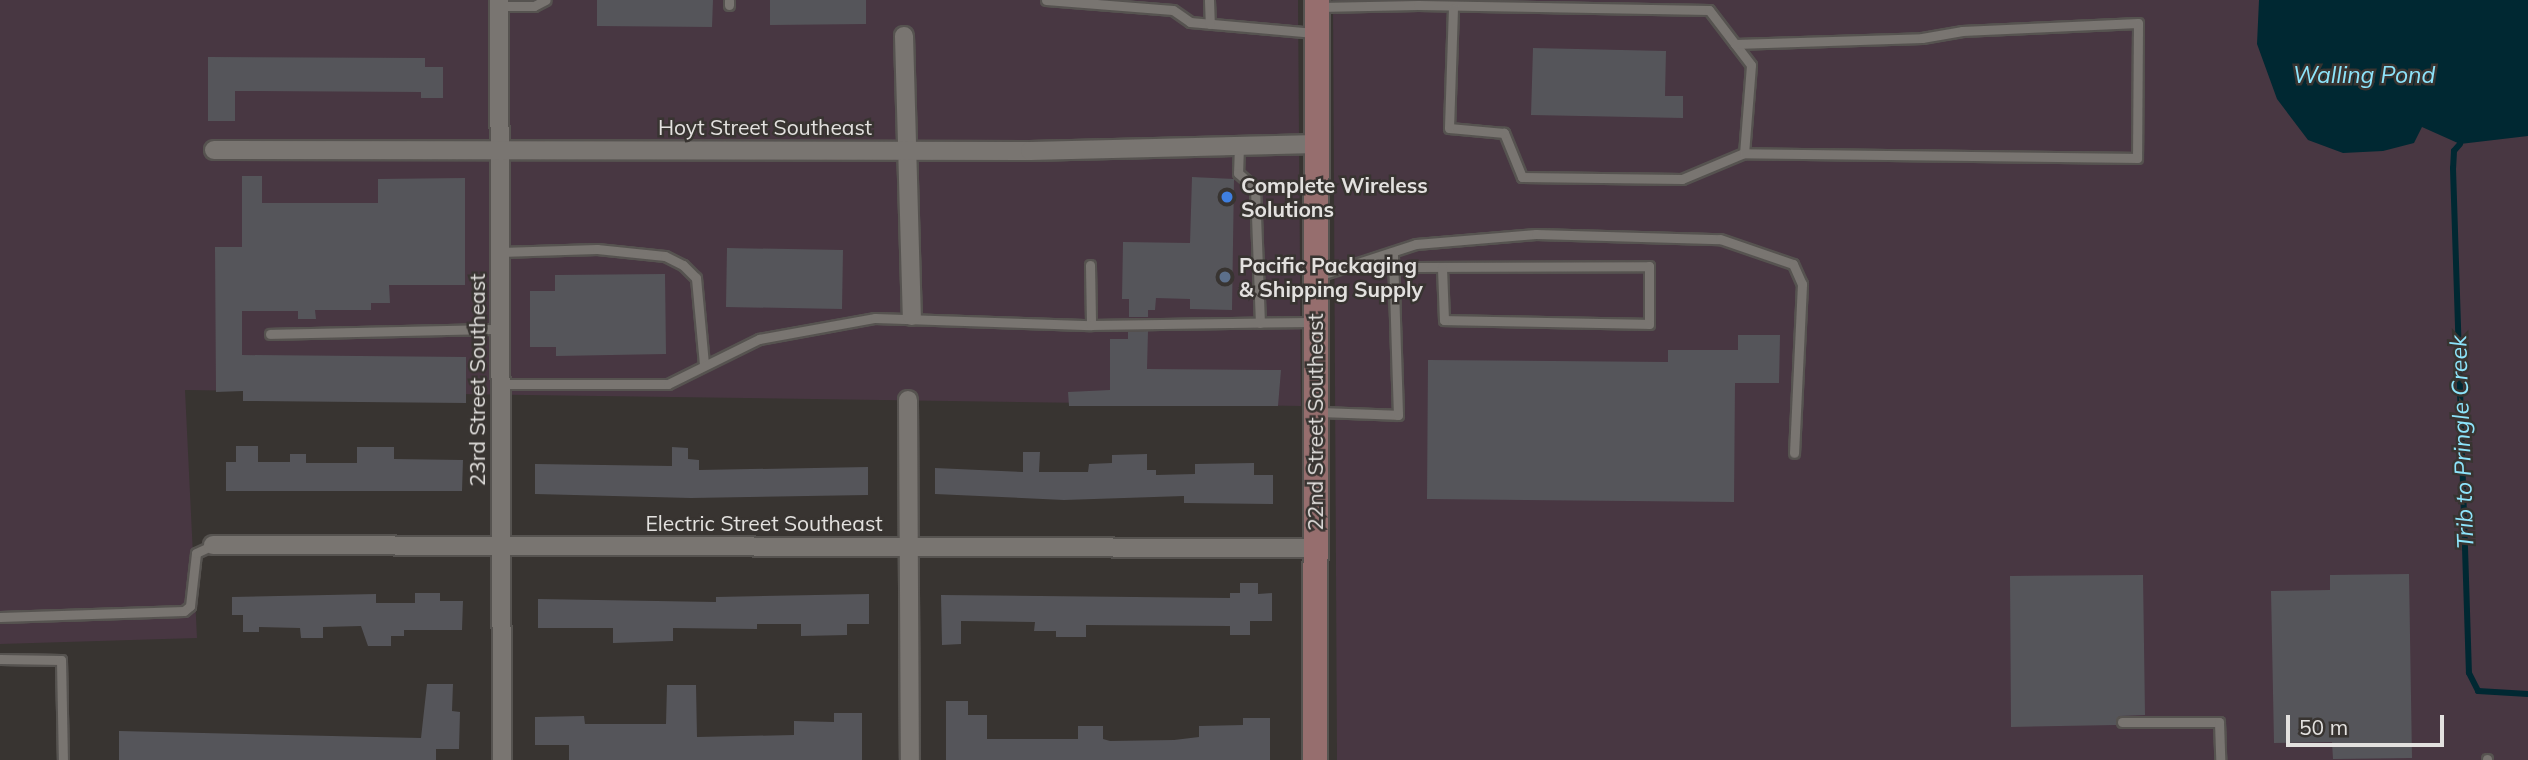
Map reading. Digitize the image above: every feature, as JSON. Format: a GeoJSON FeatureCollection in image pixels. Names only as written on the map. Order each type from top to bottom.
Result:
{"type":"FeatureCollection","features":[{"type":"Feature","properties":{"kind":"street","name":"23rd Street Southeast"},"geometry":{"type":"LineString","coordinates":[[499,3],[502,760]]}},
{"type":"Feature","properties":{"kind":"street","name":"22nd Street Southeast"},"geometry":{"type":"LineString","coordinates":[[1315,760],[1317,4]]}},
{"type":"Feature","properties":{"kind":"street"},"geometry":{"type":"LineString","coordinates":[[904,36],[905,149],[912,316]]}},
{"type":"Feature","properties":{"kind":"street","name":"Hoyt Street Southeast"},"geometry":{"type":"LineString","coordinates":[[214,150],[498,153],[1317,144]]}},
{"type":"Feature","properties":{"kind":"street"},"geometry":{"type":"LineString","coordinates":[[908,400],[910,760]]}},
{"type":"Feature","properties":{"kind":"street","name":"Electric Street Southeast"},"geometry":{"type":"LineString","coordinates":[[213,545],[1314,548]]}},
{"type":"Feature","properties":{"kind":"lane"},"geometry":{"type":"LineString","coordinates":[[499,3],[534,6],[546,0]]}},
{"type":"Feature","properties":{"kind":"lane"},"geometry":{"type":"LineString","coordinates":[[1046,0],[1135,3],[1173,10],[1190,22],[1317,34]]}},
{"type":"Feature","properties":{"kind":"lane"},"geometry":{"type":"LineString","coordinates":[[1209,0],[1210,24]]}},
{"type":"Feature","properties":{"kind":"lane"},"geometry":{"type":"LineString","coordinates":[[1317,4],[1709,10],[1751,65],[1744,153]]}},
{"type":"Feature","properties":{"kind":"lane"},"geometry":{"type":"LineString","coordinates":[[1452,8],[1449,128],[1504,133],[1522,177],[1682,179],[1744,153],[2137,158],[2138,23],[1962,31],[1922,38],[1735,44]]}},
{"type":"Feature","properties":{"kind":"lane"},"geometry":{"type":"LineString","coordinates":[[1239,146],[1238,173],[1255,188],[1260,323]]}},
{"type":"Feature","properties":{"kind":"lane"},"geometry":{"type":"LineString","coordinates":[[1316,276],[1418,244],[1536,234],[1720,239],[1793,264],[1802,284],[1794,453]]}},
{"type":"Feature","properties":{"kind":"lane"},"geometry":{"type":"LineString","coordinates":[[498,252],[597,249],[665,256],[683,265],[696,278],[704,365]]}},
{"type":"Feature","properties":{"kind":"lane"},"geometry":{"type":"LineString","coordinates":[[1315,411],[1398,415],[1393,252]]}},
{"type":"Feature","properties":{"kind":"lane"},"geometry":{"type":"LineString","coordinates":[[1090,265],[1091,325]]}},
{"type":"Feature","properties":{"kind":"lane"},"geometry":{"type":"LineString","coordinates":[[1394,269],[1442,267],[1649,266],[1648,324],[1444,320],[1442,267]]}},
{"type":"Feature","properties":{"kind":"lane"},"geometry":{"type":"LineString","coordinates":[[499,384],[668,384],[760,339],[912,316],[937,322],[1091,325],[1316,322]]}},
{"type":"Feature","properties":{"kind":"lane"},"geometry":{"type":"LineString","coordinates":[[270,334],[499,329]]}},
{"type":"Feature","properties":{"kind":"lane"},"geometry":{"type":"LineString","coordinates":[[0,617],[184,611],[190,606],[195,553],[213,545]]}},
{"type":"Feature","properties":{"kind":"lane"},"geometry":{"type":"LineString","coordinates":[[0,659],[61,660],[63,760]]}},
{"type":"Feature","properties":{"kind":"lane"},"geometry":{"type":"LineString","coordinates":[[2122,722],[2220,722],[2220,760]]}},
{"type":"Feature","properties":{"kind":"shaded area"},"geometry":{"type":"Polygon","coordinates":[[[0,0],[1298,0],[1301,406],[185,390],[197,638],[0,644],[0,0]]]}},
{"type":"Feature","properties":{"kind":"shaded area"},"geometry":{"type":"Polygon","coordinates":[[[1333,0],[2528,0],[2528,760],[1337,760],[1333,0]]]}},
{"type":"Feature","properties":{"kind":"water","name":"Walling Pond"},"geometry":{"type":"Polygon","coordinates":[[[2259,0],[2528,0],[2528,136],[2460,144],[2422,127],[2414,143],[2383,151],[2343,153],[2308,140],[2277,99],[2257,44],[2259,0]]]}},
{"type":"Feature","properties":{"kind":"building"},"geometry":{"type":"Polygon","coordinates":[[[597,0],[713,0],[712,27],[597,26],[597,0]]]}},
{"type":"Feature","properties":{"kind":"building"},"geometry":{"type":"Polygon","coordinates":[[[770,0],[866,0],[866,24],[770,25],[770,0]]]}},
{"type":"Feature","properties":{"kind":"building"},"geometry":{"type":"Polygon","coordinates":[[[1533,48],[1666,51],[1665,96],[1683,96],[1683,118],[1531,115],[1533,48]]]}},
{"type":"Feature","properties":{"kind":"building"},"geometry":{"type":"Polygon","coordinates":[[[208,57],[425,58],[425,67],[443,67],[443,98],[421,98],[421,92],[235,91],[235,121],[208,121],[208,57]]]}},
{"type":"Feature","properties":{"kind":"building"},"geometry":{"type":"Polygon","coordinates":[[[242,176],[262,176],[262,203],[378,203],[378,179],[465,178],[465,285],[389,285],[390,303],[371,303],[371,310],[315,310],[316,319],[298,319],[298,311],[242,311],[242,355],[466,357],[466,403],[243,401],[243,391],[216,392],[215,247],[242,247],[242,176]]]}},
{"type":"Feature","properties":{"kind":"building"},"geometry":{"type":"Polygon","coordinates":[[[1192,177],[1234,179],[1232,310],[1190,309],[1190,299],[1156,298],[1155,310],[1148,310],[1148,317],[1129,317],[1129,299],[1122,299],[1123,242],[1190,243],[1192,177]]]}},
{"type":"Feature","properties":{"kind":"building"},"geometry":{"type":"Polygon","coordinates":[[[727,248],[843,250],[842,309],[726,307],[727,248]]]}},
{"type":"Feature","properties":{"kind":"building"},"geometry":{"type":"Polygon","coordinates":[[[665,274],[666,354],[556,356],[556,347],[530,347],[530,291],[555,291],[555,275],[665,274]]]}},
{"type":"Feature","properties":{"kind":"building"},"geometry":{"type":"Polygon","coordinates":[[[1148,331],[1147,369],[1281,370],[1278,406],[1069,406],[1068,392],[1110,390],[1110,339],[1128,339],[1128,332],[1148,331]]]}},
{"type":"Feature","properties":{"kind":"building"},"geometry":{"type":"Polygon","coordinates":[[[1738,335],[1780,335],[1779,383],[1735,383],[1734,502],[1427,499],[1428,360],[1668,362],[1668,350],[1738,350],[1738,335]]]}},
{"type":"Feature","properties":{"kind":"building"},"geometry":{"type":"Polygon","coordinates":[[[236,446],[258,446],[258,462],[290,462],[290,454],[306,454],[306,463],[357,463],[357,447],[394,447],[394,459],[463,460],[462,491],[226,491],[226,462],[236,462],[236,446]]]}},
{"type":"Feature","properties":{"kind":"building"},"geometry":{"type":"Polygon","coordinates":[[[672,447],[688,448],[688,459],[699,460],[699,470],[868,467],[868,495],[691,498],[535,494],[535,464],[672,466],[672,447]]]}},
{"type":"Feature","properties":{"kind":"building"},"geometry":{"type":"Polygon","coordinates":[[[1023,452],[1040,452],[1039,472],[1088,472],[1089,464],[1112,463],[1112,455],[1147,454],[1147,470],[1156,470],[1156,475],[1195,474],[1195,464],[1254,463],[1254,475],[1273,475],[1273,504],[1184,503],[1184,496],[1064,500],[935,494],[935,468],[1023,472],[1023,452]]]}},
{"type":"Feature","properties":{"kind":"building"},"geometry":{"type":"Polygon","coordinates":[[[2409,574],[2412,758],[2333,759],[2332,742],[2274,743],[2271,591],[2330,590],[2330,575],[2409,574]]]}},
{"type":"Feature","properties":{"kind":"building"},"geometry":{"type":"Polygon","coordinates":[[[2143,575],[2145,715],[2119,716],[2116,725],[2011,727],[2010,576],[2143,575]]]}},
{"type":"Feature","properties":{"kind":"building"},"geometry":{"type":"Polygon","coordinates":[[[1240,583],[1258,583],[1258,594],[1272,593],[1272,621],[1250,621],[1250,635],[1230,635],[1230,626],[1086,625],[1086,637],[1056,637],[1056,631],[1034,631],[1035,622],[961,621],[961,644],[942,645],[941,595],[1230,598],[1230,593],[1240,593],[1240,583]]]}},
{"type":"Feature","properties":{"kind":"building"},"geometry":{"type":"Polygon","coordinates":[[[415,593],[440,593],[440,601],[463,601],[462,630],[404,630],[404,636],[391,636],[391,646],[368,646],[361,626],[323,627],[323,638],[301,638],[300,628],[259,627],[259,632],[243,632],[243,615],[232,615],[232,597],[376,594],[376,603],[415,603],[415,593]]]}},
{"type":"Feature","properties":{"kind":"building"},"geometry":{"type":"Polygon","coordinates":[[[869,594],[869,624],[847,624],[847,635],[801,636],[801,624],[757,624],[757,629],[673,628],[673,641],[613,643],[613,628],[538,628],[538,599],[716,602],[716,597],[869,594]]]}},
{"type":"Feature","properties":{"kind":"building"},"geometry":{"type":"Polygon","coordinates":[[[427,684],[453,684],[452,711],[460,712],[459,749],[436,749],[436,760],[119,760],[119,731],[421,738],[427,684]]]}},
{"type":"Feature","properties":{"kind":"building"},"geometry":{"type":"Polygon","coordinates":[[[667,685],[696,685],[697,737],[794,735],[794,721],[834,722],[834,713],[862,713],[862,760],[569,760],[569,745],[535,745],[535,717],[584,716],[585,724],[666,724],[667,685]]]}},
{"type":"Feature","properties":{"kind":"building"},"geometry":{"type":"Polygon","coordinates":[[[946,701],[968,701],[968,715],[987,715],[987,739],[1078,739],[1078,726],[1103,726],[1103,739],[1110,741],[1174,740],[1199,737],[1199,726],[1243,725],[1243,718],[1270,718],[1270,760],[946,760],[946,701]]]}},
{"type":"Feature","properties":{"kind":"waterway","name":"Trib to Pringle Creek"},"geometry":{"type":"LineString","coordinates":[[2460,144],[2454,151],[2453,168],[2469,673],[2478,691],[2528,694]]}},
{"type":"Feature","properties":{"kind":"place","name":"Complete Wireless Solutions"},"geometry":{"type":"Point","coordinates":[1227,197]}},
{"type":"Feature","properties":{"kind":"place","name":"Pacific Packaging & Shipping Supply"},"geometry":{"type":"Point","coordinates":[1225,277]}}]}
